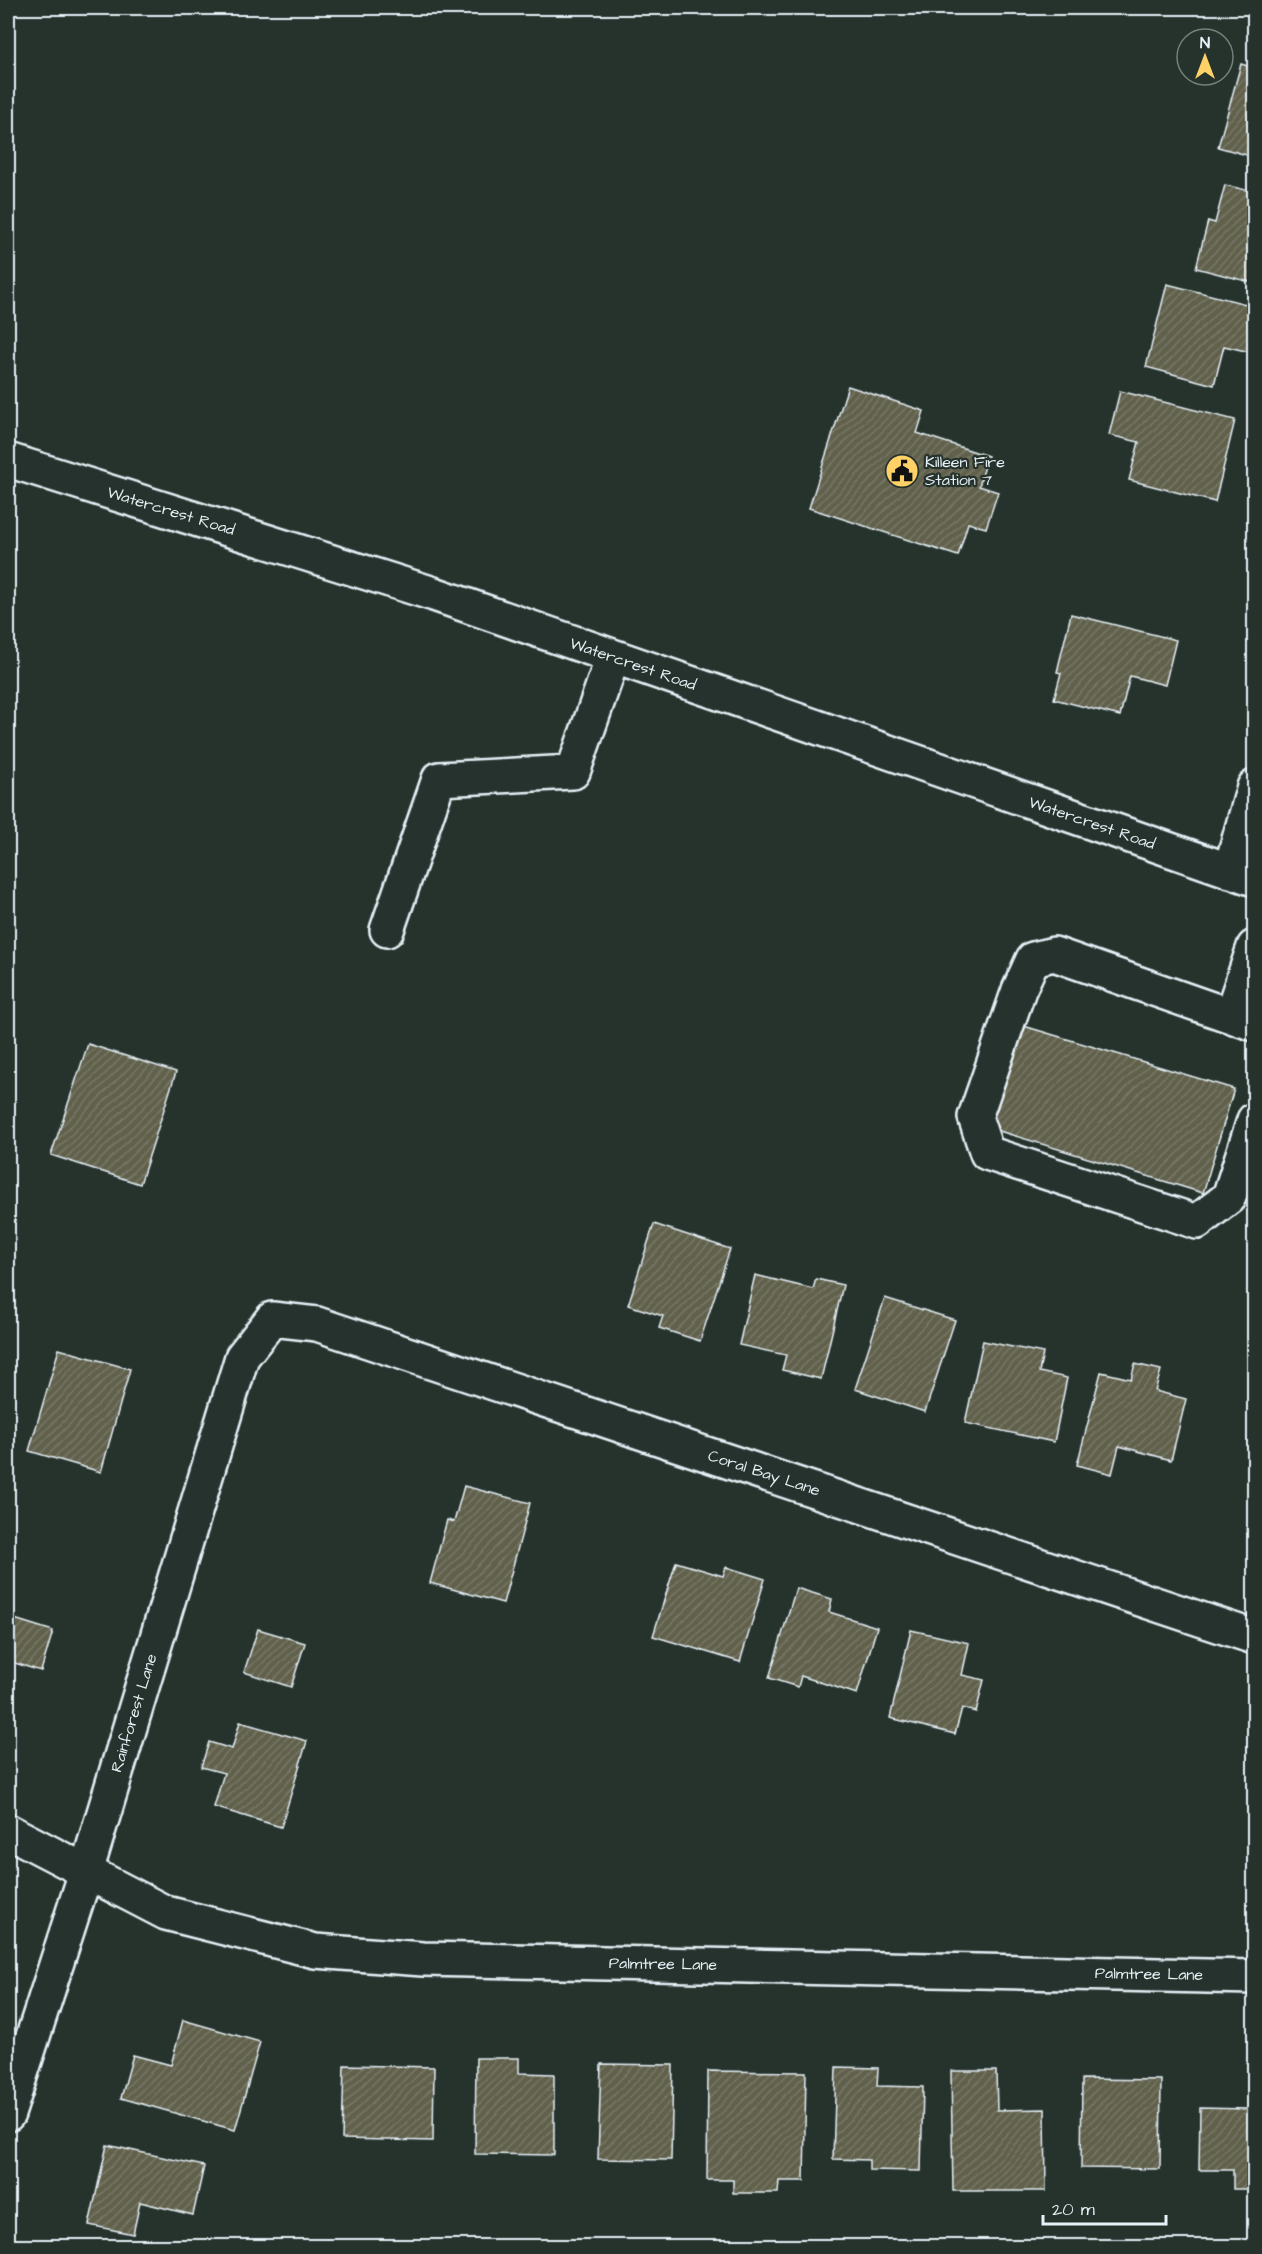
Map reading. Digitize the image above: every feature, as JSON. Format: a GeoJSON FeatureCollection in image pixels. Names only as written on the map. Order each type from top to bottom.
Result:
{"type":"FeatureCollection","features":[{"type":"Feature","properties":{"kind":"street","name":"Watercrest Road"},"geometry":{"type":"LineString","coordinates":[[8,460],[434,594],[1242,875]]}},
{"type":"Feature","properties":{"kind":"street"},"geometry":{"type":"LineString","coordinates":[[387,930],[439,779],[573,772],[612,657]]}},
{"type":"Feature","properties":{"kind":"street"},"geometry":{"type":"LineString","coordinates":[[1242,875],[1254,787]]}},
{"type":"Feature","properties":{"kind":"street"},"geometry":{"type":"LineString","coordinates":[[1254,947],[1243,1019],[1054,954],[1033,959],[1019,990],[975,1117],[987,1153],[1197,1222],[1229,1197],[1254,1120]]}},
{"type":"Feature","properties":{"kind":"street","name":"Coral Bay Lane"},"geometry":{"type":"LineString","coordinates":[[272,1320],[317,1324],[1254,1637]]}},
{"type":"Feature","properties":{"kind":"street","name":"Rainforest Lane"},"geometry":{"type":"LineString","coordinates":[[8,2114],[86,1872],[242,1358],[272,1320]]}},
{"type":"Feature","properties":{"kind":"street","name":"Palmtree Lane"},"geometry":{"type":"LineString","coordinates":[[8,1831],[166,1912],[315,1951],[423,1959],[1254,1977]]}},
{"type":"Feature","properties":{"kind":"building"},"geometry":{"type":"Polygon","coordinates":[[[1241,64],[1254,68],[1254,157],[1218,147],[1241,64]]]}},
{"type":"Feature","properties":{"kind":"building"},"geometry":{"type":"Polygon","coordinates":[[[1225,185],[1254,192],[1254,283],[1196,268],[1208,221],[1215,223],[1225,185]]]}},
{"type":"Feature","properties":{"kind":"building"},"geometry":{"type":"Polygon","coordinates":[[[1167,284],[1254,306],[1254,353],[1224,346],[1214,385],[1146,367],[1167,284]]]}},
{"type":"Feature","properties":{"kind":"building","name":"Killeen Fire Station 7"},"geometry":{"type":"Polygon","coordinates":[[[848,386],[924,411],[917,433],[988,456],[979,486],[998,492],[986,528],[968,523],[958,556],[809,508],[848,386]]]}},
{"type":"Feature","properties":{"kind":"building"},"geometry":{"type":"Polygon","coordinates":[[[1120,391],[1235,420],[1215,502],[1129,480],[1139,442],[1109,435],[1120,391]]]}},
{"type":"Feature","properties":{"kind":"building"},"geometry":{"type":"Polygon","coordinates":[[[1071,614],[1176,640],[1165,685],[1130,676],[1120,716],[1054,699],[1061,673],[1057,672],[1071,614]]]}},
{"type":"Feature","properties":{"kind":"building"},"geometry":{"type":"Polygon","coordinates":[[[1017,1024],[1234,1089],[1203,1193],[986,1127],[1017,1024]]]}},
{"type":"Feature","properties":{"kind":"building"},"geometry":{"type":"Polygon","coordinates":[[[88,1044],[176,1072],[140,1184],[51,1155],[88,1044]]]}},
{"type":"Feature","properties":{"kind":"building"},"geometry":{"type":"Polygon","coordinates":[[[654,1224],[730,1249],[700,1341],[659,1328],[663,1316],[628,1305],[654,1224]]]}},
{"type":"Feature","properties":{"kind":"building"},"geometry":{"type":"Polygon","coordinates":[[[755,1275],[813,1289],[816,1279],[843,1285],[821,1379],[782,1370],[786,1355],[739,1345],[755,1275]]]}},
{"type":"Feature","properties":{"kind":"building"},"geometry":{"type":"Polygon","coordinates":[[[885,1298],[955,1320],[925,1412],[855,1389],[885,1298]]]}},
{"type":"Feature","properties":{"kind":"building"},"geometry":{"type":"Polygon","coordinates":[[[983,1341],[1043,1353],[1039,1372],[1067,1378],[1054,1442],[965,1423],[983,1341]]]}},
{"type":"Feature","properties":{"kind":"building"},"geometry":{"type":"Polygon","coordinates":[[[59,1349],[130,1369],[101,1472],[29,1451],[59,1349]]]}},
{"type":"Feature","properties":{"kind":"building"},"geometry":{"type":"Polygon","coordinates":[[[1135,1364],[1161,1370],[1155,1391],[1186,1399],[1171,1460],[1119,1446],[1112,1474],[1077,1465],[1101,1372],[1131,1379],[1135,1364]]]}},
{"type":"Feature","properties":{"kind":"building"},"geometry":{"type":"Polygon","coordinates":[[[464,1486],[530,1503],[503,1603],[430,1583],[447,1520],[454,1522],[464,1486]]]}},
{"type":"Feature","properties":{"kind":"building"},"geometry":{"type":"Polygon","coordinates":[[[676,1562],[723,1576],[726,1567],[765,1579],[740,1662],[653,1636],[676,1562]]]}},
{"type":"Feature","properties":{"kind":"building"},"geometry":{"type":"Polygon","coordinates":[[[796,1588],[832,1599],[829,1612],[877,1627],[857,1694],[801,1676],[798,1687],[769,1678],[796,1588]]]}},
{"type":"Feature","properties":{"kind":"building"},"geometry":{"type":"Polygon","coordinates":[[[8,1617],[53,1631],[41,1671],[8,1661],[8,1617]]]}},
{"type":"Feature","properties":{"kind":"building"},"geometry":{"type":"Polygon","coordinates":[[[258,1629],[305,1643],[291,1687],[244,1672],[258,1629]]]}},
{"type":"Feature","properties":{"kind":"building"},"geometry":{"type":"Polygon","coordinates":[[[911,1630],[969,1643],[962,1675],[984,1680],[976,1712],[962,1708],[955,1734],[890,1718],[911,1630]]]}},
{"type":"Feature","properties":{"kind":"building"},"geometry":{"type":"Polygon","coordinates":[[[240,1722],[307,1741],[281,1827],[214,1807],[224,1773],[201,1767],[209,1742],[232,1749],[240,1722]]]}},
{"type":"Feature","properties":{"kind":"building"},"geometry":{"type":"Polygon","coordinates":[[[183,2020],[260,2042],[235,2130],[121,2098],[133,2055],[171,2065],[183,2020]]]}},
{"type":"Feature","properties":{"kind":"building"},"geometry":{"type":"Polygon","coordinates":[[[476,2058],[519,2058],[519,2073],[554,2074],[554,2155],[475,2154],[476,2058]]]}},
{"type":"Feature","properties":{"kind":"building"},"geometry":{"type":"Polygon","coordinates":[[[601,2064],[673,2065],[671,2160],[598,2159],[601,2064]]]}},
{"type":"Feature","properties":{"kind":"building"},"geometry":{"type":"Polygon","coordinates":[[[344,2065],[434,2067],[433,2141],[342,2139],[344,2065]]]}},
{"type":"Feature","properties":{"kind":"building"},"geometry":{"type":"Polygon","coordinates":[[[836,2067],[878,2068],[877,2086],[923,2087],[921,2171],[869,2170],[869,2160],[833,2159],[836,2067]]]}},
{"type":"Feature","properties":{"kind":"building"},"geometry":{"type":"Polygon","coordinates":[[[708,2071],[806,2072],[804,2181],[779,2181],[778,2193],[733,2193],[733,2180],[707,2180],[708,2071]]]}},
{"type":"Feature","properties":{"kind":"building"},"geometry":{"type":"Polygon","coordinates":[[[951,2071],[996,2071],[997,2110],[1045,2109],[1046,2191],[953,2191],[951,2071]]]}},
{"type":"Feature","properties":{"kind":"building"},"geometry":{"type":"Polygon","coordinates":[[[1249,2075],[1254,2075],[1254,2189],[1233,2189],[1233,2170],[1199,2170],[1200,2108],[1248,2109],[1249,2075]]]}},
{"type":"Feature","properties":{"kind":"building"},"geometry":{"type":"Polygon","coordinates":[[[1082,2079],[1161,2080],[1160,2169],[1081,2168],[1082,2079]]]}},
{"type":"Feature","properties":{"kind":"building"},"geometry":{"type":"Polygon","coordinates":[[[107,2145],[204,2166],[193,2215],[140,2202],[133,2234],[89,2225],[107,2145]]]}},
{"type":"Feature","properties":{"kind":"place","name":"Killeen Fire Station 7"},"geometry":{"type":"Point","coordinates":[902,471]}}]}
